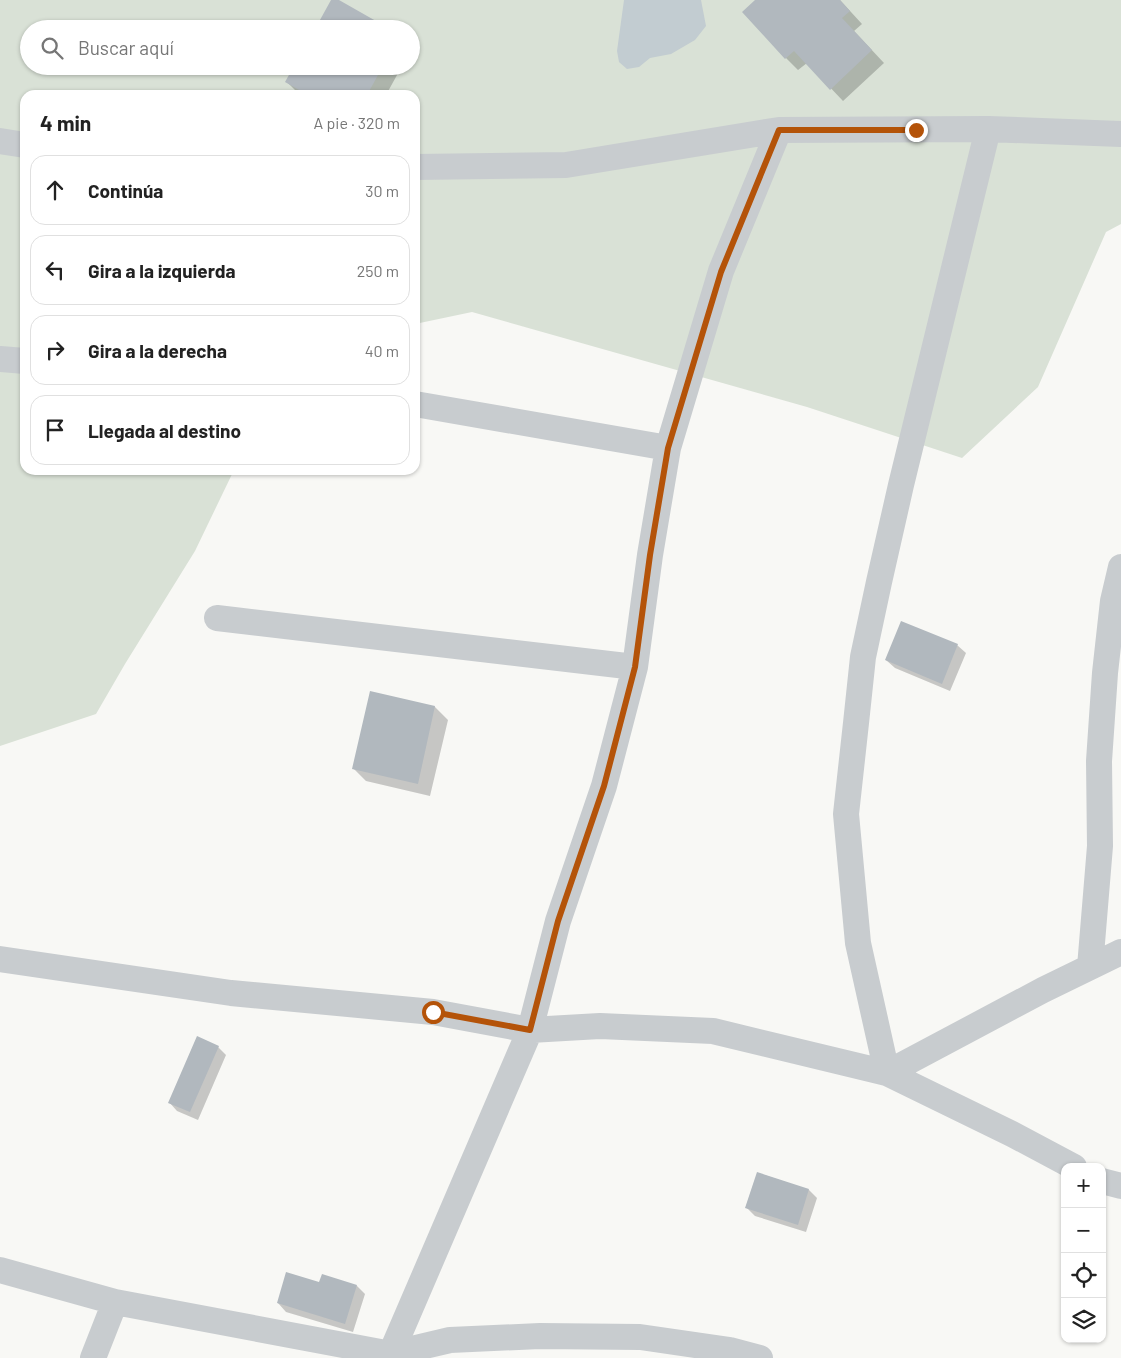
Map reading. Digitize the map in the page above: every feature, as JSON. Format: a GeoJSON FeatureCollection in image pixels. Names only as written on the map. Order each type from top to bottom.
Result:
{"type":"FeatureCollection","features":[{"type":"Feature","properties":{"kind":"street"},"geometry":{"type":"LineString","coordinates":[[887,1074],[858,943],[846,814],[863,657],[906,467],[988,129]]}},
{"type":"Feature","properties":{"kind":"street"},"geometry":{"type":"LineString","coordinates":[[420,168],[566,165],[779,130],[988,129],[1121,134]]}},
{"type":"Feature","properties":{"kind":"street"},"geometry":{"type":"LineString","coordinates":[[390,1356],[530,1030],[558,921],[604,786],[635,667],[650,555],[668,448],[721,272],[779,130]]}},
{"type":"Feature","properties":{"kind":"street"},"geometry":{"type":"LineString","coordinates":[[0,141],[20,144]]}},
{"type":"Feature","properties":{"kind":"street"},"geometry":{"type":"LineString","coordinates":[[0,359],[20,361]]}},
{"type":"Feature","properties":{"kind":"street"},"geometry":{"type":"LineString","coordinates":[[420,405],[668,448]]}},
{"type":"Feature","properties":{"kind":"street"},"geometry":{"type":"LineString","coordinates":[[1090,967],[1100,846],[1099,762],[1104,683],[1113,601],[1121,567]]}},
{"type":"Feature","properties":{"kind":"street"},"geometry":{"type":"LineString","coordinates":[[217,618],[635,667]]}},
{"type":"Feature","properties":{"kind":"street"},"geometry":{"type":"LineString","coordinates":[[887,1074],[1043,990],[1121,952]]}},
{"type":"Feature","properties":{"kind":"street"},"geometry":{"type":"LineString","coordinates":[[0,959],[231,993],[433,1012],[530,1030],[600,1026],[713,1031],[887,1074],[1012,1134],[1066,1163]]}},
{"type":"Feature","properties":{"kind":"street"},"geometry":{"type":"LineString","coordinates":[[1106,1182],[1121,1186]]}},
{"type":"Feature","properties":{"kind":"street"},"geometry":{"type":"LineString","coordinates":[[0,1270],[115,1302],[390,1356],[450,1340],[540,1336],[622,1336],[730,1350],[760,1358]]}},
{"type":"Feature","properties":{"kind":"street"},"geometry":{"type":"LineString","coordinates":[[93,1358],[115,1302]]}},
{"type":"Feature","properties":{"kind":"shaded area"},"geometry":{"type":"Polygon","coordinates":[[[0,0],[1121,0],[1121,224],[1106,232],[1038,387],[962,458],[807,407],[472,312],[420,323],[420,90],[20,90],[20,475],[232,475],[195,551],[96,714],[0,746],[0,0]]]}},
{"type":"Feature","properties":{"kind":"shaded area"},"geometry":{"type":"Polygon","coordinates":[[[624,0],[701,0],[706,26],[695,40],[671,54],[650,58],[639,67],[627,69],[619,62],[617,51],[624,0]]]}},
{"type":"Feature","properties":{"kind":"building"},"geometry":{"type":"Polygon","coordinates":[[[331,0],[339,0],[374,20],[320,20],[331,0]]]}},
{"type":"Feature","properties":{"kind":"building"},"geometry":{"type":"Polygon","coordinates":[[[755,0],[840,0],[850,11],[842,18],[872,50],[830,90],[794,51],[785,59],[742,12],[755,0]]]}},
{"type":"Feature","properties":{"kind":"building"},"geometry":{"type":"Polygon","coordinates":[[[289,75],[378,75],[370,90],[299,90],[285,82],[289,75]]]}},
{"type":"Feature","properties":{"kind":"building"},"geometry":{"type":"Polygon","coordinates":[[[901,621],[958,644],[942,684],[885,660],[901,621]]]}},
{"type":"Feature","properties":{"kind":"building"},"geometry":{"type":"Polygon","coordinates":[[[370,691],[435,706],[418,784],[352,769],[370,691]]]}},
{"type":"Feature","properties":{"kind":"building"},"geometry":{"type":"Polygon","coordinates":[[[197,1036],[219,1046],[190,1112],[168,1103],[197,1036]]]}},
{"type":"Feature","properties":{"kind":"building"},"geometry":{"type":"Polygon","coordinates":[[[757,1172],[809,1189],[798,1225],[745,1208],[757,1172]]]}},
{"type":"Feature","properties":{"kind":"building"},"geometry":{"type":"Polygon","coordinates":[[[286,1272],[319,1282],[322,1274],[357,1285],[345,1324],[277,1303],[286,1272]]]}},
{"type":"Feature","properties":{"kind":"route"},"geometry":{"type":"LineString","coordinates":[[433,1012],[530,1030],[558,921],[604,786],[635,667],[650,555],[668,448],[721,272],[779,130],[916,130]]}}]}
